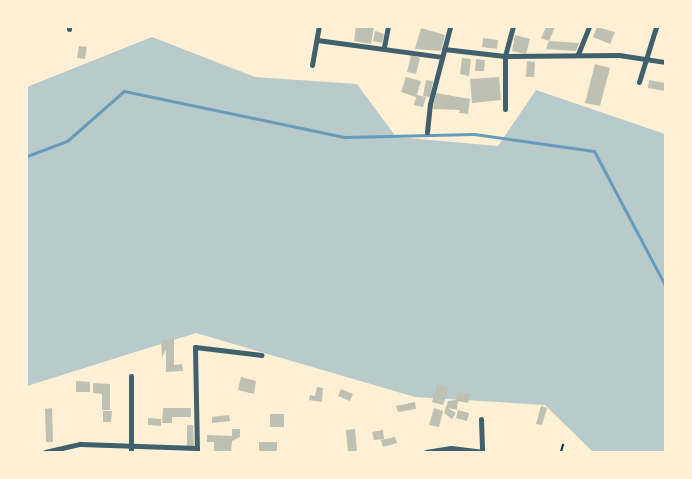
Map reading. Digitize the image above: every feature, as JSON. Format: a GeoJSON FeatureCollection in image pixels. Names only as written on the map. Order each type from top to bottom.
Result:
{"type":"FeatureCollection","features":[{"type":"Feature","properties":{"kind":"street"},"geometry":{"type":"LineString","coordinates":[[312,65],[319,27]]}},
{"type":"Feature","properties":{"kind":"street"},"geometry":{"type":"LineString","coordinates":[[384,47],[388,27]]}},
{"type":"Feature","properties":{"kind":"street"},"geometry":{"type":"LineString","coordinates":[[427,132],[450,27]]}},
{"type":"Feature","properties":{"kind":"street"},"geometry":{"type":"LineString","coordinates":[[505,109],[505,56],[513,27]]}},
{"type":"Feature","properties":{"kind":"street"},"geometry":{"type":"LineString","coordinates":[[578,54],[589,27]]}},
{"type":"Feature","properties":{"kind":"street"},"geometry":{"type":"LineString","coordinates":[[639,82],[643,58],[656,27]]}},
{"type":"Feature","properties":{"kind":"street"},"geometry":{"type":"LineString","coordinates":[[317,40],[384,47],[442,57]]}},
{"type":"Feature","properties":{"kind":"street"},"geometry":{"type":"LineString","coordinates":[[444,49],[505,56],[578,54],[643,58],[665,62]]}},
{"type":"Feature","properties":{"kind":"street"},"geometry":{"type":"LineString","coordinates":[[45,452],[80,444],[131,444],[197,450],[195,347],[262,355]]}},
{"type":"Feature","properties":{"kind":"street"},"geometry":{"type":"LineString","coordinates":[[131,376],[131,452]]}},
{"type":"Feature","properties":{"kind":"street"},"geometry":{"type":"LineString","coordinates":[[426,452],[451,448],[482,452],[482,419]]}},
{"type":"Feature","properties":{"kind":"path"},"geometry":{"type":"LineString","coordinates":[[561,452],[563,445]]}},
{"type":"Feature","properties":{"kind":"shaded area"},"geometry":{"type":"Polygon","coordinates":[[[152,37],[255,77],[357,84],[396,137],[498,146],[536,90],[665,134],[665,452],[593,452],[545,405],[415,397],[196,333],[27,386],[27,87],[152,37]]]}},
{"type":"Feature","properties":{"kind":"building"},"geometry":{"type":"Polygon","coordinates":[[[356,27],[374,27],[371,44],[354,41],[356,27]]]}},
{"type":"Feature","properties":{"kind":"building"},"geometry":{"type":"Polygon","coordinates":[[[546,27],[555,27],[549,41],[541,38],[546,27]]]}},
{"type":"Feature","properties":{"kind":"building"},"geometry":{"type":"Polygon","coordinates":[[[597,27],[615,32],[610,44],[593,37],[597,27]]]}},
{"type":"Feature","properties":{"kind":"building"},"geometry":{"type":"Polygon","coordinates":[[[421,28],[445,35],[441,51],[415,49],[421,28]]]}},
{"type":"Feature","properties":{"kind":"building"},"geometry":{"type":"Polygon","coordinates":[[[375,31],[384,34],[382,43],[373,41],[375,31]]]}},
{"type":"Feature","properties":{"kind":"building"},"geometry":{"type":"Polygon","coordinates":[[[515,35],[530,39],[526,54],[512,51],[515,35]]]}},
{"type":"Feature","properties":{"kind":"building"},"geometry":{"type":"Polygon","coordinates":[[[483,38],[498,40],[497,49],[482,47],[483,38]]]}},
{"type":"Feature","properties":{"kind":"building"},"geometry":{"type":"Polygon","coordinates":[[[549,41],[579,43],[576,51],[546,49],[549,41]]]}},
{"type":"Feature","properties":{"kind":"building"},"geometry":{"type":"Polygon","coordinates":[[[79,46],[87,47],[85,59],[77,58],[79,46]]]}},
{"type":"Feature","properties":{"kind":"building"},"geometry":{"type":"Polygon","coordinates":[[[411,55],[420,58],[416,74],[407,72],[411,55]]]}},
{"type":"Feature","properties":{"kind":"building"},"geometry":{"type":"Polygon","coordinates":[[[462,58],[471,59],[469,76],[460,74],[462,58]]]}},
{"type":"Feature","properties":{"kind":"building"},"geometry":{"type":"Polygon","coordinates":[[[476,59],[485,60],[484,71],[475,71],[476,59]]]}},
{"type":"Feature","properties":{"kind":"building"},"geometry":{"type":"Polygon","coordinates":[[[527,61],[535,62],[534,77],[526,77],[527,61]]]}},
{"type":"Feature","properties":{"kind":"building"},"geometry":{"type":"Polygon","coordinates":[[[595,64],[610,68],[600,106],[585,103],[595,64]]]}},
{"type":"Feature","properties":{"kind":"building"},"geometry":{"type":"Polygon","coordinates":[[[406,77],[421,81],[417,95],[426,97],[423,107],[414,105],[416,97],[401,92],[406,77]]]}},
{"type":"Feature","properties":{"kind":"building"},"geometry":{"type":"Polygon","coordinates":[[[499,77],[501,100],[472,103],[470,79],[499,77]]]}},
{"type":"Feature","properties":{"kind":"building"},"geometry":{"type":"Polygon","coordinates":[[[426,80],[433,81],[430,97],[423,96],[426,80]]]}},
{"type":"Feature","properties":{"kind":"building"},"geometry":{"type":"Polygon","coordinates":[[[649,80],[665,83],[665,91],[648,88],[649,80]]]}},
{"type":"Feature","properties":{"kind":"building"},"geometry":{"type":"Polygon","coordinates":[[[436,93],[470,99],[468,114],[459,113],[460,110],[433,109],[436,93]]]}},
{"type":"Feature","properties":{"kind":"building"},"geometry":{"type":"Polygon","coordinates":[[[174,339],[174,365],[182,364],[183,371],[166,372],[166,349],[162,358],[161,340],[174,339]]]}},
{"type":"Feature","properties":{"kind":"building"},"geometry":{"type":"Polygon","coordinates":[[[241,377],[256,381],[254,394],[238,390],[241,377]]]}},
{"type":"Feature","properties":{"kind":"building"},"geometry":{"type":"Polygon","coordinates":[[[76,381],[90,382],[90,392],[76,392],[76,381]]]}},
{"type":"Feature","properties":{"kind":"building"},"geometry":{"type":"Polygon","coordinates":[[[93,383],[110,384],[110,410],[102,410],[102,394],[93,393],[93,383]]]}},
{"type":"Feature","properties":{"kind":"building"},"geometry":{"type":"Polygon","coordinates":[[[437,384],[449,388],[443,405],[432,402],[437,384]]]}},
{"type":"Feature","properties":{"kind":"building"},"geometry":{"type":"Polygon","coordinates":[[[317,387],[323,388],[322,402],[309,400],[310,395],[315,396],[317,387]]]}},
{"type":"Feature","properties":{"kind":"building"},"geometry":{"type":"Polygon","coordinates":[[[341,389],[353,394],[350,401],[338,396],[341,389]]]}},
{"type":"Feature","properties":{"kind":"building"},"geometry":{"type":"Polygon","coordinates":[[[457,392],[470,394],[468,403],[458,401],[457,410],[448,408],[456,413],[452,419],[444,413],[448,401],[456,400],[457,392]]]}},
{"type":"Feature","properties":{"kind":"building"},"geometry":{"type":"Polygon","coordinates":[[[415,402],[416,409],[398,412],[396,406],[415,402]]]}},
{"type":"Feature","properties":{"kind":"building"},"geometry":{"type":"Polygon","coordinates":[[[541,406],[547,408],[542,425],[536,424],[541,406]]]}},
{"type":"Feature","properties":{"kind":"building"},"geometry":{"type":"Polygon","coordinates":[[[52,408],[53,442],[46,442],[45,409],[52,408]]]}},
{"type":"Feature","properties":{"kind":"building"},"geometry":{"type":"Polygon","coordinates":[[[163,408],[191,408],[191,417],[172,417],[172,423],[162,423],[163,408]]]}},
{"type":"Feature","properties":{"kind":"building"},"geometry":{"type":"Polygon","coordinates":[[[434,408],[443,411],[439,427],[429,425],[434,408]]]}},
{"type":"Feature","properties":{"kind":"building"},"geometry":{"type":"Polygon","coordinates":[[[458,410],[469,413],[467,421],[456,418],[458,410]]]}},
{"type":"Feature","properties":{"kind":"building"},"geometry":{"type":"Polygon","coordinates":[[[103,411],[112,411],[111,422],[103,422],[103,411]]]}},
{"type":"Feature","properties":{"kind":"building"},"geometry":{"type":"Polygon","coordinates":[[[270,414],[284,414],[284,427],[270,427],[270,414]]]}},
{"type":"Feature","properties":{"kind":"building"},"geometry":{"type":"Polygon","coordinates":[[[229,415],[230,421],[212,423],[212,417],[229,415]]]}},
{"type":"Feature","properties":{"kind":"building"},"geometry":{"type":"Polygon","coordinates":[[[148,418],[161,419],[161,426],[148,425],[148,418]]]}},
{"type":"Feature","properties":{"kind":"building"},"geometry":{"type":"Polygon","coordinates":[[[187,425],[193,425],[194,447],[187,447],[187,425]]]}},
{"type":"Feature","properties":{"kind":"building"},"geometry":{"type":"Polygon","coordinates":[[[232,429],[240,429],[240,437],[232,441],[231,452],[214,452],[214,442],[207,442],[207,435],[232,436],[232,429]]]}},
{"type":"Feature","properties":{"kind":"building"},"geometry":{"type":"Polygon","coordinates":[[[355,429],[357,452],[348,452],[346,430],[355,429]]]}},
{"type":"Feature","properties":{"kind":"building"},"geometry":{"type":"Polygon","coordinates":[[[383,430],[384,439],[374,440],[372,432],[383,430]]]}},
{"type":"Feature","properties":{"kind":"building"},"geometry":{"type":"Polygon","coordinates":[[[395,437],[397,443],[383,447],[381,440],[395,437]]]}},
{"type":"Feature","properties":{"kind":"building"},"geometry":{"type":"Polygon","coordinates":[[[259,442],[277,442],[277,452],[259,452],[259,442]]]}},
{"type":"Feature","properties":{"kind":"waterway"},"geometry":{"type":"LineString","coordinates":[[27,156],[67,141],[124,91],[345,137],[474,134],[594,151],[665,285]]}}]}
